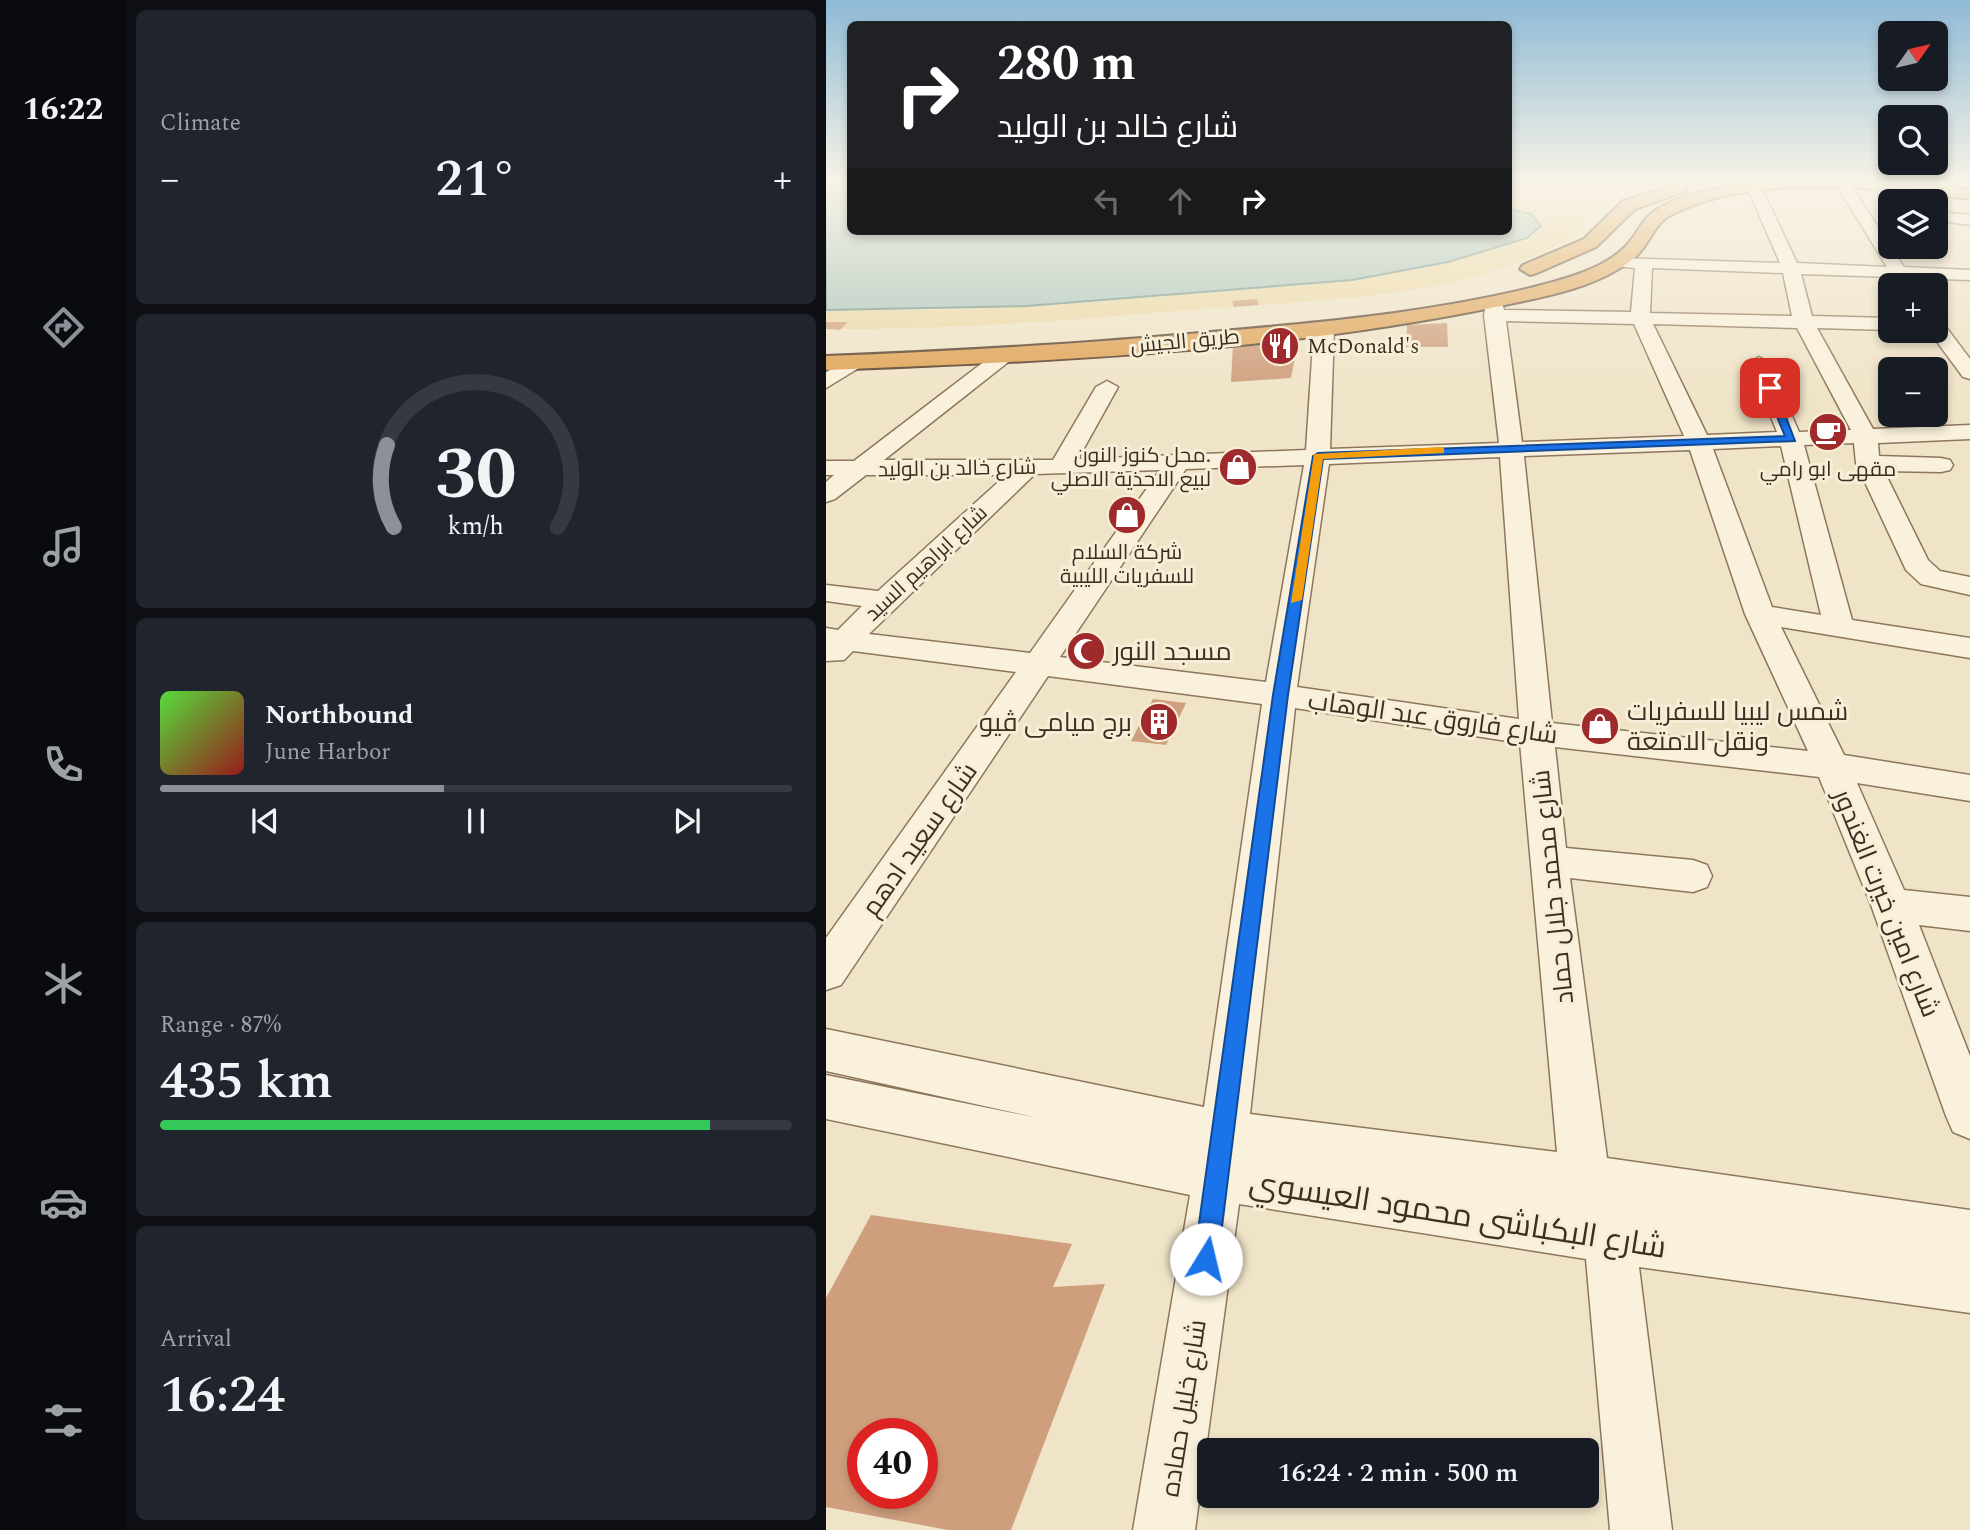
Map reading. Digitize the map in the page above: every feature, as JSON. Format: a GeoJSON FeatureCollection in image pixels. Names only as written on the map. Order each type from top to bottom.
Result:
{"type":"FeatureCollection","features":[{"type":"Feature","properties":{"kind":"highway","name":"طريق الجيش"},"geometry":{"type":"LineString","coordinates":[[876,341],[1277,316],[1401,300],[1495,294],[1574,252]]}},
{"type":"Feature","properties":{"kind":"highway","name":"طريق الجيش"},"geometry":{"type":"LineString","coordinates":[[826,363],[1005,355],[1324,328],[1414,317],[1495,294],[1585,276],[1631,262],[1635,252]]}},
{"type":"Feature","properties":{"kind":"street"},"geometry":{"type":"LineString","coordinates":[[1784,252],[1791,269],[1803,320],[1865,435],[1868,463],[1916,564],[1931,578],[1970,586]]}},
{"type":"Feature","properties":{"kind":"street"},"geometry":{"type":"LineString","coordinates":[[1887,252],[1900,273]]}},
{"type":"Feature","properties":{"kind":"street"},"geometry":{"type":"LineString","coordinates":[[1631,262],[1878,276]]}},
{"type":"Feature","properties":{"kind":"street","name":"شارع امين خيرت الغندور"},"geometry":{"type":"LineString","coordinates":[[1631,262],[1640,317],[1699,443],[1760,614],[1832,766],[1891,905],[1970,1116]]}},
{"type":"Feature","properties":{"kind":"street"},"geometry":{"type":"LineString","coordinates":[[1948,276],[1970,275]]}},
{"type":"Feature","properties":{"kind":"street"},"geometry":{"type":"LineString","coordinates":[[1495,294],[1640,317],[1878,323]]}},
{"type":"Feature","properties":{"kind":"street","name":"شارع محمد جلال حماد"},"geometry":{"type":"LineString","coordinates":[[1495,294],[1548,861],[1585,1180]]}},
{"type":"Feature","properties":{"kind":"street"},"geometry":{"type":"LineString","coordinates":[[1948,327],[1958,327]]}},
{"type":"Feature","properties":{"kind":"street","name":"شارع خليل حماده"},"geometry":{"type":"LineString","coordinates":[[1164,1530],[1221,1156],[1280,695],[1318,456],[1324,328]]}},
{"type":"Feature","properties":{"kind":"street"},"geometry":{"type":"LineString","coordinates":[[1948,343],[1970,373]]}},
{"type":"Feature","properties":{"kind":"street"},"geometry":{"type":"LineString","coordinates":[[826,494],[1005,355]]}},
{"type":"Feature","properties":{"kind":"street"},"geometry":{"type":"LineString","coordinates":[[826,382],[855,362]]}},
{"type":"Feature","properties":{"kind":"street"},"geometry":{"type":"LineString","coordinates":[[1759,363],[1791,439],[1839,626]]}},
{"type":"Feature","properties":{"kind":"street"},"geometry":{"type":"LineString","coordinates":[[1061,467],[1107,387]]}},
{"type":"Feature","properties":{"kind":"street","name":"شارع خالد بن الوليد"},"geometry":{"type":"LineString","coordinates":[[826,468],[1061,467],[1511,447],[1699,443],[1970,432]]}},
{"type":"Feature","properties":{"kind":"street","name":"شارع سعيد ادهم"},"geometry":{"type":"LineString","coordinates":[[826,972],[1178,463]]}},
{"type":"Feature","properties":{"kind":"street"},"geometry":{"type":"LineString","coordinates":[[1868,463],[1941,465]]}},
{"type":"Feature","properties":{"kind":"street","name":"شارع ابراهيم السيد"},"geometry":{"type":"LineString","coordinates":[[833,646],[1029,467]]}},
{"type":"Feature","properties":{"kind":"street"},"geometry":{"type":"LineString","coordinates":[[830,593],[884,601]]}},
{"type":"Feature","properties":{"kind":"street"},"geometry":{"type":"LineString","coordinates":[[1760,614],[1970,648]]}},
{"type":"Feature","properties":{"kind":"street","name":"شارع فاروق عبد الوهاب"},"geometry":{"type":"LineString","coordinates":[[833,646],[1280,695],[1535,733],[1832,766],[1970,788]]}},
{"type":"Feature","properties":{"kind":"street"},"geometry":{"type":"LineString","coordinates":[[1548,861],[1693,876]]}},
{"type":"Feature","properties":{"kind":"street"},"geometry":{"type":"LineString","coordinates":[[1891,905],[1970,914]]}},
{"type":"Feature","properties":{"kind":"street","name":"شارع البكباشى محمود العيسوي"},"geometry":{"type":"LineString","coordinates":[[826,1050],[1221,1156],[1611,1239],[1970,1286]]}},
{"type":"Feature","properties":{"kind":"street","name":"شارع البكباشى محمود العيسوي"},"geometry":{"type":"LineString","coordinates":[[826,1097],[1221,1156],[1585,1180],[1970,1236]]}},
{"type":"Feature","properties":{"kind":"street"},"geometry":{"type":"LineString","coordinates":[[1611,1239],[1641,1530]]}},
{"type":"Feature","properties":{"kind":"sand"},"geometry":{"type":"Polygon","coordinates":[[[1477,252],[1542,252],[1473,277],[1429,287],[1338,299],[967,326],[826,329],[826,310],[941,310],[1068,304],[1333,282],[1423,268],[1477,252]]]}},
{"type":"Feature","properties":{"kind":"water"},"geometry":{"type":"Polygon","coordinates":[[[826,252],[1480,252],[1448,262],[1352,280],[1026,306],[826,310],[826,252]]]}},
{"type":"Feature","properties":{"kind":"building"},"geometry":{"type":"Polygon","coordinates":[[[1257,299],[1259,305],[1234,307],[1232,301],[1257,299]]]}},
{"type":"Feature","properties":{"kind":"building"},"geometry":{"type":"Polygon","coordinates":[[[826,322],[848,322],[840,330],[826,329],[826,322]]]}},
{"type":"Feature","properties":{"kind":"building"},"geometry":{"type":"Polygon","coordinates":[[[1447,323],[1448,347],[1406,347],[1407,325],[1447,323]]]}},
{"type":"Feature","properties":{"kind":"building"},"geometry":{"type":"Polygon","coordinates":[[[1272,342],[1297,348],[1291,378],[1231,382],[1233,343],[1272,342]]]}},
{"type":"Feature","properties":{"kind":"building","name":"برج ميامى ڤيو"},"geometry":{"type":"Polygon","coordinates":[[[1153,699],[1186,703],[1166,745],[1131,741],[1153,699]]]}},
{"type":"Feature","properties":{"kind":"building"},"geometry":{"type":"Polygon","coordinates":[[[871,1215],[1072,1244],[1053,1287],[1105,1284],[1011,1530],[948,1530],[826,1507],[826,1298],[871,1215]]]}},
{"type":"Feature","properties":{"kind":"slow traffic"},"geometry":{"type":"LineString","coordinates":[[1295,600],[1318,456],[1440,450]]}},
{"type":"Feature","properties":{"kind":"place","name":"McDonald's"},"geometry":{"type":"Point","coordinates":[1280,346]}},
{"type":"Feature","properties":{"kind":"place","name":"مقهى ابو رامي"},"geometry":{"type":"Point","coordinates":[1828,432]}},
{"type":"Feature","properties":{"kind":"place","name":"محل كنوز النون. لبيع الاحذية الاصلي"},"geometry":{"type":"Point","coordinates":[1238,467]}},
{"type":"Feature","properties":{"kind":"place","name":"شركة السلام للسفريات الليبية"},"geometry":{"type":"Point","coordinates":[1127,515]}},
{"type":"Feature","properties":{"kind":"place","name":"مسجد النور"},"geometry":{"type":"Point","coordinates":[1086,651]}},
{"type":"Feature","properties":{"kind":"place","name":"برج ميامى ڤيو"},"geometry":{"type":"Point","coordinates":[1159,722]}},
{"type":"Feature","properties":{"kind":"place","name":"شمس ليبيا للسفريات ونقل الامتعة"},"geometry":{"type":"Point","coordinates":[1600,726]}},
{"type":"Feature","properties":{"kind":"route"},"geometry":{"type":"LineString","coordinates":[[1206,1259],[1280,695],[1318,456],[1791,439],[1770,388]]}}]}
